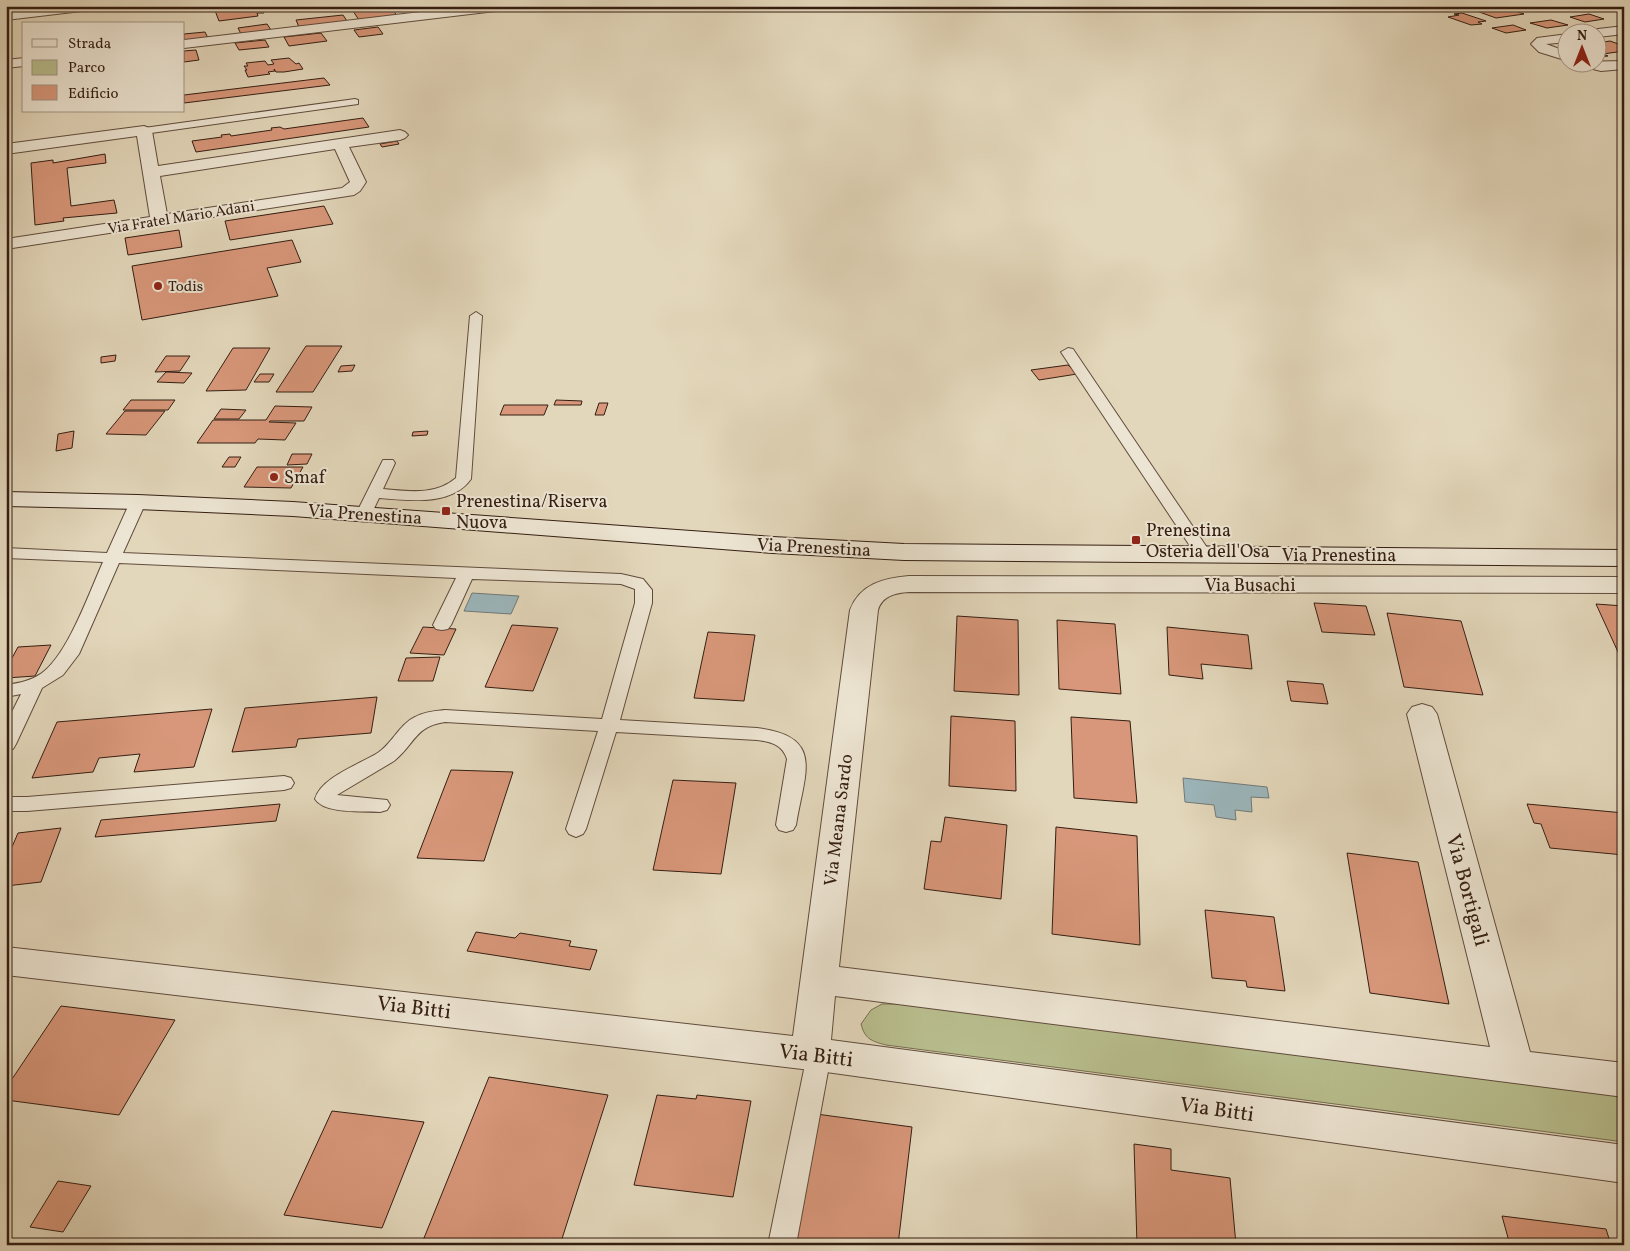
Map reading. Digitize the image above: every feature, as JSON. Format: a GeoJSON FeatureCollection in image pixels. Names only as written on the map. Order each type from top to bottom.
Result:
{"type":"FeatureCollection","features":[{"type":"Feature","properties":{"kind":"street"},"geometry":{"type":"LineString","coordinates":[[6,16],[59,8],[90,6]]}},
{"type":"Feature","properties":{"kind":"street"},"geometry":{"type":"LineString","coordinates":[[402,6],[411,17]]}},
{"type":"Feature","properties":{"kind":"street"},"geometry":{"type":"LineString","coordinates":[[185,44],[504,6]]}},
{"type":"Feature","properties":{"kind":"street"},"geometry":{"type":"LineString","coordinates":[[1419,8],[1434,6]]}},
{"type":"Feature","properties":{"kind":"street"},"geometry":{"type":"LineString","coordinates":[[1608,32],[1624,30]]}},
{"type":"Feature","properties":{"kind":"street"},"geometry":{"type":"LineString","coordinates":[[1558,39],[1542,41],[1538,44],[1544,49],[1558,54]]}},
{"type":"Feature","properties":{"kind":"street"},"geometry":{"type":"LineString","coordinates":[[6,64],[22,62]]}},
{"type":"Feature","properties":{"kind":"street"},"geometry":{"type":"LineString","coordinates":[[1608,66],[1624,65]]}},
{"type":"Feature","properties":{"kind":"street"},"geometry":{"type":"LineString","coordinates":[[6,149],[144,131],[159,221]]}},
{"type":"Feature","properties":{"kind":"street"},"geometry":{"type":"LineString","coordinates":[[151,172],[400,135]]}},
{"type":"Feature","properties":{"kind":"street","name":"Via Fratel Mario Adani"},"geometry":{"type":"LineString","coordinates":[[6,244],[333,194],[354,188],[358,184],[358,179],[340,144]]}},
{"type":"Feature","properties":{"kind":"street","name":"Via Prenestina"},"geometry":{"type":"LineString","coordinates":[[6,499],[369,504],[837,549],[985,554],[1624,558]]}},
{"type":"Feature","properties":{"kind":"street","name":"Via Busachi"},"geometry":{"type":"LineString","coordinates":[[877,592],[891,586],[909,584],[1624,586]]}},
{"type":"Feature","properties":{"kind":"street","name":"Via Meana Sardo"},"geometry":{"type":"LineString","coordinates":[[814,1055],[819,979],[864,610],[867,600],[877,592]]}},
{"type":"Feature","properties":{"kind":"street","name":"Via Bortigali"},"geometry":{"type":"LineString","coordinates":[[1422,714],[1514,1065]]}},
{"type":"Feature","properties":{"kind":"street","name":"Via Bitti"},"geometry":{"type":"LineString","coordinates":[[6,961],[432,1009],[814,1055],[1624,1164]]}},
{"type":"Feature","properties":{"kind":"street"},"geometry":{"type":"LineString","coordinates":[[819,979],[1624,1080]]}},
{"type":"Feature","properties":{"kind":"lane"},"geometry":{"type":"LineString","coordinates":[[144,131],[355,102]]}},
{"type":"Feature","properties":{"kind":"lane"},"geometry":{"type":"LineString","coordinates":[[369,504],[438,493],[452,489],[464,479],[476,316]]}},
{"type":"Feature","properties":{"kind":"lane"},"geometry":{"type":"LineString","coordinates":[[1068,352],[1204,555]]}},
{"type":"Feature","properties":{"kind":"lane"},"geometry":{"type":"LineString","coordinates":[[369,504],[388,463]]}},
{"type":"Feature","properties":{"kind":"lane"},"geometry":{"type":"LineString","coordinates":[[6,690],[34,686],[57,671],[70,654],[138,502]]}},
{"type":"Feature","properties":{"kind":"lane"},"geometry":{"type":"LineString","coordinates":[[6,553],[466,574],[621,579],[640,584],[644,589],[644,604],[576,829]]}},
{"type":"Feature","properties":{"kind":"lane"},"geometry":{"type":"LineString","coordinates":[[442,625],[466,574]]}},
{"type":"Feature","properties":{"kind":"lane"},"geometry":{"type":"LineString","coordinates":[[6,744],[34,686]]}},
{"type":"Feature","properties":{"kind":"lane"},"geometry":{"type":"LineString","coordinates":[[380,805],[330,802],[325,799],[326,795],[333,788],[394,750],[408,730],[421,720],[445,716],[757,734],[780,738],[795,749],[797,759],[786,826]]}},
{"type":"Feature","properties":{"kind":"lane"},"geometry":{"type":"LineString","coordinates":[[6,804],[27,804],[284,784]]}},
{"type":"Feature","properties":{"kind":"lane"},"geometry":{"type":"LineString","coordinates":[[782,1245],[814,1055]]}},
{"type":"Feature","properties":{"kind":"green space"},"geometry":{"type":"Polygon","coordinates":[[[882,1004],[898,1004],[1624,1095],[1624,1142],[886,1045],[869,1039],[864,1033],[861,1024],[871,1010],[882,1004]]]}},
{"type":"Feature","properties":{"kind":"water"},"geometry":{"type":"Polygon","coordinates":[[[472,593],[519,596],[511,614],[464,611],[472,593]]]}},
{"type":"Feature","properties":{"kind":"water"},"geometry":{"type":"Polygon","coordinates":[[[1183,778],[1267,787],[1269,798],[1251,797],[1252,812],[1235,810],[1236,820],[1216,817],[1214,805],[1185,802],[1183,778]]]}},
{"type":"Feature","properties":{"kind":"building"},"geometry":{"type":"Polygon","coordinates":[[[14,6],[43,6],[43,7],[15,10],[14,6]]]}},
{"type":"Feature","properties":{"kind":"building"},"geometry":{"type":"Polygon","coordinates":[[[261,6],[264,13],[257,13],[258,16],[219,21],[214,8],[261,6]]]}},
{"type":"Feature","properties":{"kind":"building"},"geometry":{"type":"Polygon","coordinates":[[[424,6],[451,6],[454,9],[429,12],[424,6]]]}},
{"type":"Feature","properties":{"kind":"building"},"geometry":{"type":"Polygon","coordinates":[[[1500,6],[1524,14],[1496,18],[1471,9],[1500,6]]]}},
{"type":"Feature","properties":{"kind":"building"},"geometry":{"type":"Polygon","coordinates":[[[391,7],[397,16],[359,20],[353,11],[391,7]]]}},
{"type":"Feature","properties":{"kind":"building"},"geometry":{"type":"Polygon","coordinates":[[[1462,13],[1486,21],[1478,22],[1482,24],[1471,25],[1448,17],[1462,13]]]}},
{"type":"Feature","properties":{"kind":"building"},"geometry":{"type":"Polygon","coordinates":[[[1589,14],[1604,19],[1585,22],[1570,17],[1589,14]]]}},
{"type":"Feature","properties":{"kind":"building"},"geometry":{"type":"Polygon","coordinates":[[[343,15],[347,21],[299,27],[296,20],[343,15]]]}},
{"type":"Feature","properties":{"kind":"building"},"geometry":{"type":"Polygon","coordinates":[[[1551,20],[1558,22],[1558,26],[1547,28],[1530,23],[1551,20]]]}},
{"type":"Feature","properties":{"kind":"building"},"geometry":{"type":"Polygon","coordinates":[[[267,24],[271,30],[241,34],[238,28],[267,24]]]}},
{"type":"Feature","properties":{"kind":"building"},"geometry":{"type":"Polygon","coordinates":[[[1513,25],[1526,30],[1506,33],[1492,28],[1513,25]]]}},
{"type":"Feature","properties":{"kind":"building"},"geometry":{"type":"Polygon","coordinates":[[[378,27],[383,34],[359,37],[354,30],[378,27]]]}},
{"type":"Feature","properties":{"kind":"building"},"geometry":{"type":"Polygon","coordinates":[[[205,32],[208,38],[185,40],[185,34],[205,32]]]}},
{"type":"Feature","properties":{"kind":"building"},"geometry":{"type":"Polygon","coordinates":[[[321,33],[327,41],[289,46],[284,37],[321,33]]]}},
{"type":"Feature","properties":{"kind":"building"},"geometry":{"type":"Polygon","coordinates":[[[265,40],[269,47],[239,50],[235,43],[265,40]]]}},
{"type":"Feature","properties":{"kind":"building"},"geometry":{"type":"Polygon","coordinates":[[[1608,41],[1624,46],[1624,51],[1608,53],[1608,41]]]}},
{"type":"Feature","properties":{"kind":"building"},"geometry":{"type":"Polygon","coordinates":[[[196,50],[199,60],[185,62],[185,51],[196,50]]]}},
{"type":"Feature","properties":{"kind":"building"},"geometry":{"type":"Polygon","coordinates":[[[289,58],[296,64],[299,63],[303,69],[276,72],[274,69],[275,71],[268,72],[270,74],[248,77],[244,66],[248,66],[246,63],[265,61],[268,65],[274,64],[271,60],[289,58]]]}},
{"type":"Feature","properties":{"kind":"building"},"geometry":{"type":"Polygon","coordinates":[[[324,78],[330,85],[185,103],[185,95],[324,78]]]}},
{"type":"Feature","properties":{"kind":"building"},"geometry":{"type":"Polygon","coordinates":[[[363,118],[369,127],[196,152],[192,141],[222,137],[221,135],[230,134],[231,136],[272,130],[271,128],[280,127],[284,129],[363,118]]]}},
{"type":"Feature","properties":{"kind":"building"},"geometry":{"type":"Polygon","coordinates":[[[397,141],[399,144],[382,147],[380,144],[397,141]]]}},
{"type":"Feature","properties":{"kind":"building"},"geometry":{"type":"Polygon","coordinates":[[[105,154],[106,163],[67,168],[71,206],[114,200],[117,213],[63,218],[64,221],[35,225],[31,163],[53,160],[53,163],[105,154]]]}},
{"type":"Feature","properties":{"kind":"building"},"geometry":{"type":"Polygon","coordinates":[[[324,206],[333,224],[230,240],[225,221],[324,206]]]}},
{"type":"Feature","properties":{"kind":"building"},"geometry":{"type":"Polygon","coordinates":[[[179,230],[182,247],[128,255],[125,238],[179,230]]]}},
{"type":"Feature","properties":{"kind":"building"},"geometry":{"type":"Polygon","coordinates":[[[292,240],[301,262],[267,268],[278,296],[142,320],[132,266],[292,240]]]}},
{"type":"Feature","properties":{"kind":"building"},"geometry":{"type":"Polygon","coordinates":[[[306,346],[342,346],[313,392],[276,392],[306,346]]]}},
{"type":"Feature","properties":{"kind":"building"},"geometry":{"type":"Polygon","coordinates":[[[233,348],[270,348],[246,390],[206,391],[233,348]]]}},
{"type":"Feature","properties":{"kind":"building"},"geometry":{"type":"Polygon","coordinates":[[[116,355],[115,361],[101,363],[101,357],[116,355]]]}},
{"type":"Feature","properties":{"kind":"building"},"geometry":{"type":"Polygon","coordinates":[[[166,356],[190,356],[180,371],[155,372],[166,356]]]}},
{"type":"Feature","properties":{"kind":"building"},"geometry":{"type":"Polygon","coordinates":[[[355,365],[352,371],[338,372],[341,366],[355,365]]]}},
{"type":"Feature","properties":{"kind":"building"},"geometry":{"type":"Polygon","coordinates":[[[1068,365],[1077,374],[1039,380],[1031,370],[1068,365]]]}},
{"type":"Feature","properties":{"kind":"building"},"geometry":{"type":"Polygon","coordinates":[[[166,372],[192,373],[184,383],[157,382],[166,372]]]}},
{"type":"Feature","properties":{"kind":"building"},"geometry":{"type":"Polygon","coordinates":[[[260,374],[274,374],[269,382],[254,382],[260,374]]]}},
{"type":"Feature","properties":{"kind":"building"},"geometry":{"type":"Polygon","coordinates":[[[131,400],[175,400],[168,410],[123,410],[131,400]]]}},
{"type":"Feature","properties":{"kind":"building"},"geometry":{"type":"Polygon","coordinates":[[[556,400],[582,401],[581,405],[554,405],[556,400]]]}},
{"type":"Feature","properties":{"kind":"building"},"geometry":{"type":"Polygon","coordinates":[[[599,403],[608,403],[604,415],[595,415],[599,403]]]}},
{"type":"Feature","properties":{"kind":"building"},"geometry":{"type":"Polygon","coordinates":[[[504,405],[548,405],[544,415],[500,415],[504,405]]]}},
{"type":"Feature","properties":{"kind":"building"},"geometry":{"type":"Polygon","coordinates":[[[275,406],[312,407],[304,421],[269,422],[296,423],[285,440],[258,439],[255,443],[197,443],[213,420],[266,420],[275,406]]]}},
{"type":"Feature","properties":{"kind":"building"},"geometry":{"type":"Polygon","coordinates":[[[221,409],[246,410],[239,419],[214,419],[221,409]]]}},
{"type":"Feature","properties":{"kind":"building"},"geometry":{"type":"Polygon","coordinates":[[[125,411],[165,411],[146,435],[106,434],[125,411]]]}},
{"type":"Feature","properties":{"kind":"building"},"geometry":{"type":"Polygon","coordinates":[[[74,431],[72,448],[56,451],[58,434],[74,431]]]}},
{"type":"Feature","properties":{"kind":"building"},"geometry":{"type":"Polygon","coordinates":[[[428,431],[427,435],[412,436],[413,432],[428,431]]]}},
{"type":"Feature","properties":{"kind":"building"},"geometry":{"type":"Polygon","coordinates":[[[292,454],[312,454],[307,464],[287,465],[292,454]]]}},
{"type":"Feature","properties":{"kind":"building"},"geometry":{"type":"Polygon","coordinates":[[[229,457],[241,457],[235,467],[222,467],[229,457]]]}},
{"type":"Feature","properties":{"kind":"building","name":"Smaf"},"geometry":{"type":"Polygon","coordinates":[[[257,467],[303,467],[291,488],[244,487],[257,467]]]}},
{"type":"Feature","properties":{"kind":"building"},"geometry":{"type":"Polygon","coordinates":[[[1314,603],[1366,606],[1375,635],[1322,632],[1314,603]]]}},
{"type":"Feature","properties":{"kind":"building"},"geometry":{"type":"Polygon","coordinates":[[[1596,604],[1624,606],[1624,665],[1596,604]]]}},
{"type":"Feature","properties":{"kind":"building"},"geometry":{"type":"Polygon","coordinates":[[[1387,613],[1461,621],[1483,695],[1404,687],[1387,613]]]}},
{"type":"Feature","properties":{"kind":"building"},"geometry":{"type":"Polygon","coordinates":[[[957,616],[1018,620],[1019,695],[954,691],[957,616]]]}},
{"type":"Feature","properties":{"kind":"building"},"geometry":{"type":"Polygon","coordinates":[[[1057,620],[1115,624],[1121,694],[1059,689],[1057,620]]]}},
{"type":"Feature","properties":{"kind":"building"},"geometry":{"type":"Polygon","coordinates":[[[512,625],[558,628],[533,691],[485,687],[512,625]]]}},
{"type":"Feature","properties":{"kind":"building"},"geometry":{"type":"Polygon","coordinates":[[[423,627],[456,629],[444,655],[410,653],[423,627]]]}},
{"type":"Feature","properties":{"kind":"building"},"geometry":{"type":"Polygon","coordinates":[[[1167,627],[1248,635],[1252,669],[1201,664],[1203,679],[1169,675],[1167,627]]]}},
{"type":"Feature","properties":{"kind":"building"},"geometry":{"type":"Polygon","coordinates":[[[708,632],[755,635],[744,701],[694,698],[708,632]]]}},
{"type":"Feature","properties":{"kind":"building"},"geometry":{"type":"Polygon","coordinates":[[[51,645],[35,676],[6,678],[6,669],[18,647],[51,645]]]}},
{"type":"Feature","properties":{"kind":"building"},"geometry":{"type":"Polygon","coordinates":[[[440,657],[433,681],[398,681],[406,658],[440,657]]]}},
{"type":"Feature","properties":{"kind":"building"},"geometry":{"type":"Polygon","coordinates":[[[1287,681],[1323,684],[1328,704],[1291,701],[1287,681]]]}},
{"type":"Feature","properties":{"kind":"building"},"geometry":{"type":"Polygon","coordinates":[[[377,697],[371,733],[298,739],[296,747],[232,752],[245,708],[377,697]]]}},
{"type":"Feature","properties":{"kind":"building"},"geometry":{"type":"Polygon","coordinates":[[[212,709],[194,767],[134,772],[140,754],[99,758],[93,772],[32,778],[57,722],[212,709]]]}},
{"type":"Feature","properties":{"kind":"building"},"geometry":{"type":"Polygon","coordinates":[[[951,716],[1015,721],[1016,791],[949,786],[951,716]]]}},
{"type":"Feature","properties":{"kind":"building"},"geometry":{"type":"Polygon","coordinates":[[[1071,717],[1130,721],[1137,803],[1074,798],[1071,717]]]}},
{"type":"Feature","properties":{"kind":"building"},"geometry":{"type":"Polygon","coordinates":[[[451,770],[513,772],[484,861],[417,858],[451,770]]]}},
{"type":"Feature","properties":{"kind":"building"},"geometry":{"type":"Polygon","coordinates":[[[673,780],[736,783],[721,874],[653,870],[673,780]]]}},
{"type":"Feature","properties":{"kind":"building"},"geometry":{"type":"Polygon","coordinates":[[[280,804],[276,821],[95,837],[101,820],[280,804]]]}},
{"type":"Feature","properties":{"kind":"building"},"geometry":{"type":"Polygon","coordinates":[[[1527,804],[1624,813],[1624,855],[1550,848],[1541,824],[1534,823],[1527,804]]]}},
{"type":"Feature","properties":{"kind":"building"},"geometry":{"type":"Polygon","coordinates":[[[945,817],[1007,825],[1001,899],[924,889],[931,841],[941,842],[945,817]]]}},
{"type":"Feature","properties":{"kind":"building"},"geometry":{"type":"Polygon","coordinates":[[[1056,827],[1137,836],[1140,945],[1052,934],[1056,827]]]}},
{"type":"Feature","properties":{"kind":"building"},"geometry":{"type":"Polygon","coordinates":[[[61,828],[41,882],[6,886],[6,861],[18,833],[61,828]]]}},
{"type":"Feature","properties":{"kind":"building"},"geometry":{"type":"Polygon","coordinates":[[[1347,853],[1418,862],[1449,1004],[1370,993],[1347,853]]]}},
{"type":"Feature","properties":{"kind":"building"},"geometry":{"type":"Polygon","coordinates":[[[1205,910],[1274,917],[1285,991],[1247,987],[1246,981],[1212,978],[1205,910]]]}},
{"type":"Feature","properties":{"kind":"building"},"geometry":{"type":"Polygon","coordinates":[[[476,932],[515,938],[520,933],[571,941],[569,946],[597,950],[590,970],[467,951],[476,932]]]}},
{"type":"Feature","properties":{"kind":"building"},"geometry":{"type":"Polygon","coordinates":[[[61,1006],[175,1020],[119,1115],[6,1100],[6,1088],[61,1006]]]}},
{"type":"Feature","properties":{"kind":"building"},"geometry":{"type":"Polygon","coordinates":[[[489,1077],[608,1095],[560,1245],[432,1245],[422,1243],[489,1077]]]}},
{"type":"Feature","properties":{"kind":"building"},"geometry":{"type":"Polygon","coordinates":[[[657,1095],[696,1099],[697,1095],[751,1101],[733,1197],[634,1185],[657,1095]]]}},
{"type":"Feature","properties":{"kind":"building"},"geometry":{"type":"Polygon","coordinates":[[[332,1111],[424,1122],[382,1228],[284,1215],[332,1111]]]}},
{"type":"Feature","properties":{"kind":"building"},"geometry":{"type":"Polygon","coordinates":[[[809,1113],[912,1127],[898,1245],[785,1245],[809,1113]]]}},
{"type":"Feature","properties":{"kind":"building"},"geometry":{"type":"Polygon","coordinates":[[[1134,1144],[1171,1149],[1171,1170],[1230,1178],[1236,1245],[1137,1245],[1134,1144]]]}},
{"type":"Feature","properties":{"kind":"building"},"geometry":{"type":"Polygon","coordinates":[[[58,1181],[91,1186],[63,1232],[30,1227],[58,1181]]]}},
{"type":"Feature","properties":{"kind":"building"},"geometry":{"type":"Polygon","coordinates":[[[1502,1216],[1606,1229],[1611,1245],[1510,1245],[1502,1216]]]}},
{"type":"Feature","properties":{"kind":"place","name":"Todis"},"geometry":{"type":"Point","coordinates":[158,286]}},
{"type":"Feature","properties":{"kind":"place","name":"Smaf"},"geometry":{"type":"Point","coordinates":[274,477]}},
{"type":"Feature","properties":{"kind":"place","name":"Prenestina/Riserva Nuova"},"geometry":{"type":"Point","coordinates":[446,511]}},
{"type":"Feature","properties":{"kind":"place","name":"Prenestina Osteria dell'Osa"},"geometry":{"type":"Point","coordinates":[1136,540]}}]}
